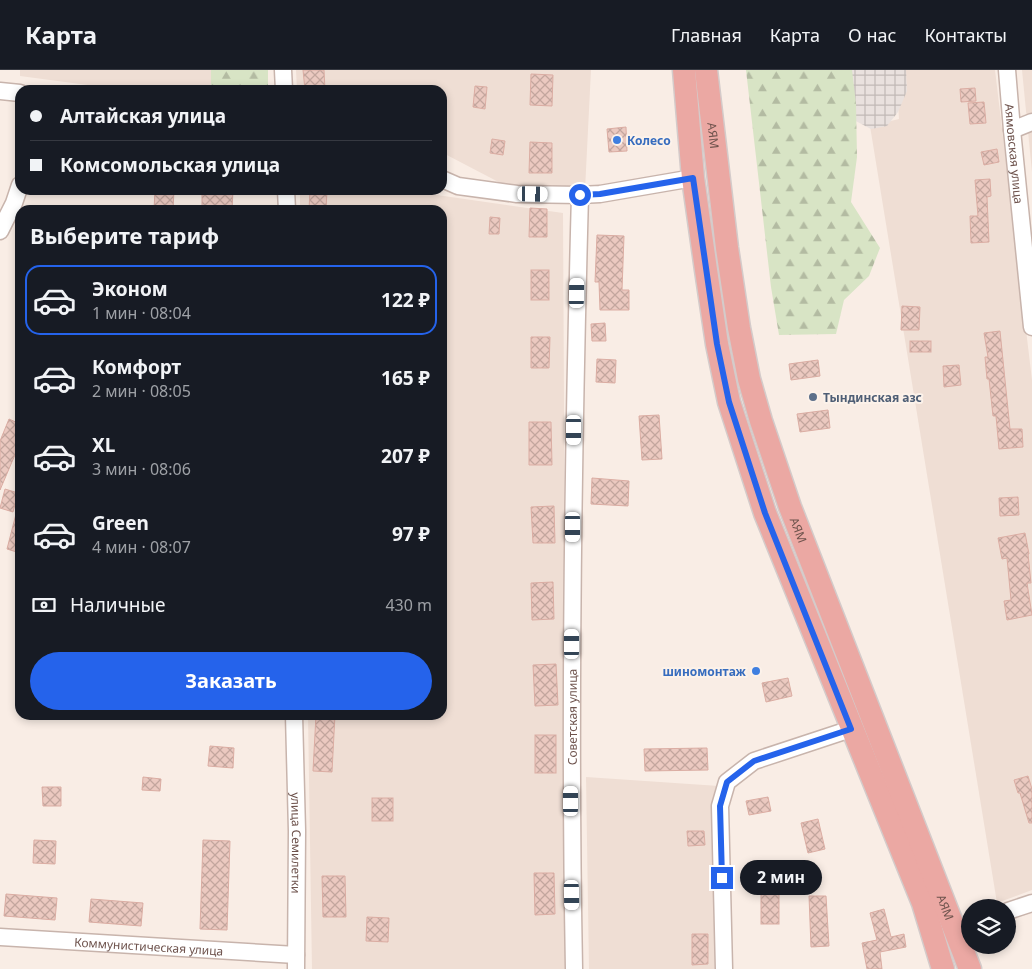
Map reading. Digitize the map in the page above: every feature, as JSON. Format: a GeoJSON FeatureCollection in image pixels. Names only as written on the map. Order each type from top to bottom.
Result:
{"type":"FeatureCollection","features":[{"type":"Feature","properties":{"kind":"highway","name":"АЯМ"},"geometry":{"type":"LineString","coordinates":[[684,70],[693,178],[717,344],[729,402],[765,513],[923,903],[943,969]]}},
{"type":"Feature","properties":{"kind":"highway","name":"АЯМ"},"geometry":{"type":"LineString","coordinates":[[706,70],[727,248],[749,379],[760,421],[790,506],[961,923]]}},
{"type":"Feature","properties":{"kind":"highway","name":"АЯМ"},"geometry":{"type":"LineString","coordinates":[[967,954],[970,969]]}},
{"type":"Feature","properties":{"kind":"street"},"geometry":{"type":"LineString","coordinates":[[283,70],[284,85]]}},
{"type":"Feature","properties":{"kind":"street","name":"Аямовская улица"},"geometry":{"type":"LineString","coordinates":[[1007,70],[1032,327]]}},
{"type":"Feature","properties":{"kind":"street"},"geometry":{"type":"LineString","coordinates":[[0,91],[15,93]]}},
{"type":"Feature","properties":{"kind":"street"},"geometry":{"type":"LineString","coordinates":[[1012,130],[1032,122]]}},
{"type":"Feature","properties":{"kind":"street"},"geometry":{"type":"LineString","coordinates":[[447,181],[458,186],[517,194],[580,195],[609,193],[693,178]]}},
{"type":"Feature","properties":{"kind":"street"},"geometry":{"type":"LineString","coordinates":[[0,231],[17,195]]}},
{"type":"Feature","properties":{"kind":"street","name":"Советская улица"},"geometry":{"type":"LineString","coordinates":[[574,969],[571,820],[573,460],[580,195]]}},
{"type":"Feature","properties":{"kind":"street","name":"улица Семилетки"},"geometry":{"type":"LineString","coordinates":[[294,720],[297,831],[296,962]]}},
{"type":"Feature","properties":{"kind":"street"},"geometry":{"type":"LineString","coordinates":[[724,969],[720,806],[727,782],[754,761],[851,729]]}},
{"type":"Feature","properties":{"kind":"street"},"geometry":{"type":"LineString","coordinates":[[1016,909],[1032,904]]}},
{"type":"Feature","properties":{"kind":"street","name":"Коммунистическая улица"},"geometry":{"type":"LineString","coordinates":[[0,937],[296,962]]}},
{"type":"Feature","properties":{"kind":"shaded area"},"geometry":{"type":"Polygon","coordinates":[[[20,70],[213,70],[211,85],[88,85],[20,76],[20,70]]]}},
{"type":"Feature","properties":{"kind":"shaded area"},"geometry":{"type":"Polygon","coordinates":[[[296,70],[591,70],[585,190],[514,190],[447,155],[447,85],[297,85],[296,70]]]}},
{"type":"Feature","properties":{"kind":"shaded area"},"geometry":{"type":"Polygon","coordinates":[[[846,70],[906,70],[907,91],[898,112],[887,126],[871,129],[850,118],[846,70]]]}},
{"type":"Feature","properties":{"kind":"shaded area"},"geometry":{"type":"Polygon","coordinates":[[[896,70],[995,70],[1032,380],[1032,890],[1008,899],[996,899],[870,126],[899,119],[896,70]]]}},
{"type":"Feature","properties":{"kind":"shaded area"},"geometry":{"type":"Polygon","coordinates":[[[1022,70],[1032,70],[1032,172],[1022,70]]]}},
{"type":"Feature","properties":{"kind":"shaded area"},"geometry":{"type":"Polygon","coordinates":[[[300,195],[437,195],[563,213],[567,969],[312,969],[308,720],[447,720],[447,205],[300,205],[300,195]]]}},
{"type":"Feature","properties":{"kind":"shaded area"},"geometry":{"type":"Polygon","coordinates":[[[586,777],[719,786],[718,969],[589,969],[586,777]]]}},
{"type":"Feature","properties":{"kind":"green space"},"geometry":{"type":"Polygon","coordinates":[[[211,70],[268,70],[268,85],[211,85],[211,70]]]}},
{"type":"Feature","properties":{"kind":"green space"},"geometry":{"type":"Polygon","coordinates":[[[746,70],[852,70],[856,104],[857,157],[851,202],[880,248],[869,276],[844,300],[836,334],[779,335],[771,287],[746,70]]]}},
{"type":"Feature","properties":{"kind":"building"},"geometry":{"type":"Polygon","coordinates":[[[303,70],[324,70],[325,85],[304,85],[303,70]]]}},
{"type":"Feature","properties":{"kind":"building"},"geometry":{"type":"Polygon","coordinates":[[[531,74],[553,75],[552,106],[530,105],[531,74]]]}},
{"type":"Feature","properties":{"kind":"building"},"geometry":{"type":"Polygon","coordinates":[[[475,86],[487,87],[485,109],[473,107],[475,86]]]}},
{"type":"Feature","properties":{"kind":"building"},"geometry":{"type":"Polygon","coordinates":[[[975,88],[976,101],[961,102],[960,89],[975,88]]]}},
{"type":"Feature","properties":{"kind":"building"},"geometry":{"type":"Polygon","coordinates":[[[984,102],[986,123],[970,124],[968,103],[984,102]]]}},
{"type":"Feature","properties":{"kind":"building","name":"Колесо"},"geometry":{"type":"Polygon","coordinates":[[[626,127],[627,151],[609,152],[607,129],[626,127]]]}},
{"type":"Feature","properties":{"kind":"building"},"geometry":{"type":"Polygon","coordinates":[[[492,139],[505,141],[503,155],[490,153],[492,139]]]}},
{"type":"Feature","properties":{"kind":"building"},"geometry":{"type":"Polygon","coordinates":[[[530,142],[552,143],[552,173],[529,173],[530,142]]]}},
{"type":"Feature","properties":{"kind":"building"},"geometry":{"type":"Polygon","coordinates":[[[997,149],[999,162],[984,165],[981,152],[997,149]]]}},
{"type":"Feature","properties":{"kind":"building"},"geometry":{"type":"Polygon","coordinates":[[[990,179],[991,196],[987,197],[989,242],[971,243],[970,216],[978,216],[975,180],[990,179]]]}},
{"type":"Feature","properties":{"kind":"building"},"geometry":{"type":"Polygon","coordinates":[[[155,195],[174,195],[173,205],[154,205],[155,195]]]}},
{"type":"Feature","properties":{"kind":"building"},"geometry":{"type":"Polygon","coordinates":[[[202,195],[233,195],[232,205],[202,205],[202,195]]]}},
{"type":"Feature","properties":{"kind":"building"},"geometry":{"type":"Polygon","coordinates":[[[310,195],[327,195],[326,205],[309,205],[310,195]]]}},
{"type":"Feature","properties":{"kind":"building"},"geometry":{"type":"Polygon","coordinates":[[[530,208],[547,209],[547,237],[529,237],[530,208]]]}},
{"type":"Feature","properties":{"kind":"building"},"geometry":{"type":"Polygon","coordinates":[[[490,217],[500,218],[499,234],[489,234],[490,217]]]}},
{"type":"Feature","properties":{"kind":"building"},"geometry":{"type":"Polygon","coordinates":[[[597,235],[624,236],[622,290],[629,290],[629,310],[600,310],[599,282],[595,282],[597,235]]]}},
{"type":"Feature","properties":{"kind":"building"},"geometry":{"type":"Polygon","coordinates":[[[531,270],[549,270],[549,300],[531,300],[531,270]]]}},
{"type":"Feature","properties":{"kind":"building"},"geometry":{"type":"Polygon","coordinates":[[[902,306],[920,307],[919,330],[901,330],[902,306]]]}},
{"type":"Feature","properties":{"kind":"building"},"geometry":{"type":"Polygon","coordinates":[[[605,323],[606,341],[592,341],[591,324],[605,323]]]}},
{"type":"Feature","properties":{"kind":"building"},"geometry":{"type":"Polygon","coordinates":[[[1000,331],[1010,429],[1022,429],[1023,447],[999,449],[996,416],[993,416],[989,379],[987,379],[985,357],[988,357],[984,333],[1000,331]]]}},
{"type":"Feature","properties":{"kind":"building"},"geometry":{"type":"Polygon","coordinates":[[[531,337],[550,337],[549,368],[531,368],[531,337]]]}},
{"type":"Feature","properties":{"kind":"building"},"geometry":{"type":"Polygon","coordinates":[[[910,341],[931,341],[931,352],[910,352],[910,341]]]}},
{"type":"Feature","properties":{"kind":"building"},"geometry":{"type":"Polygon","coordinates":[[[597,359],[616,360],[615,383],[596,382],[597,359]]]}},
{"type":"Feature","properties":{"kind":"building"},"geometry":{"type":"Polygon","coordinates":[[[818,360],[820,376],[791,380],[789,364],[818,360]]]}},
{"type":"Feature","properties":{"kind":"building"},"geometry":{"type":"Polygon","coordinates":[[[959,365],[961,385],[944,387],[943,366],[959,365]]]}},
{"type":"Feature","properties":{"kind":"building"},"geometry":{"type":"Polygon","coordinates":[[[828,410],[830,428],[800,432],[797,414],[828,410]]]}},
{"type":"Feature","properties":{"kind":"building"},"geometry":{"type":"Polygon","coordinates":[[[659,415],[662,459],[642,460],[639,416],[659,415]]]}},
{"type":"Feature","properties":{"kind":"building"},"geometry":{"type":"Polygon","coordinates":[[[9,419],[15,422],[15,455],[0,490],[0,441],[9,419]]]}},
{"type":"Feature","properties":{"kind":"building"},"geometry":{"type":"Polygon","coordinates":[[[529,422],[551,422],[552,465],[529,465],[529,422]]]}},
{"type":"Feature","properties":{"kind":"building"},"geometry":{"type":"Polygon","coordinates":[[[592,478],[629,481],[628,506],[591,504],[592,478]]]}},
{"type":"Feature","properties":{"kind":"building"},"geometry":{"type":"Polygon","coordinates":[[[5,489],[15,492],[13,512],[0,508],[5,489]]]}},
{"type":"Feature","properties":{"kind":"building"},"geometry":{"type":"Polygon","coordinates":[[[1018,497],[1019,515],[1000,516],[999,498],[1018,497]]]}},
{"type":"Feature","properties":{"kind":"building"},"geometry":{"type":"Polygon","coordinates":[[[554,506],[555,543],[533,543],[531,507],[554,506]]]}},
{"type":"Feature","properties":{"kind":"building"},"geometry":{"type":"Polygon","coordinates":[[[15,518],[15,551],[7,549],[15,518]]]}},
{"type":"Feature","properties":{"kind":"building"},"geometry":{"type":"Polygon","coordinates":[[[1025,533],[1031,583],[1027,583],[1032,615],[1007,620],[1004,601],[1011,600],[1007,558],[1002,559],[998,538],[1025,533]]]}},
{"type":"Feature","properties":{"kind":"building"},"geometry":{"type":"Polygon","coordinates":[[[553,582],[554,619],[532,620],[531,583],[553,582]]]}},
{"type":"Feature","properties":{"kind":"building"},"geometry":{"type":"Polygon","coordinates":[[[556,664],[558,705],[535,706],[533,665],[556,664]]]}},
{"type":"Feature","properties":{"kind":"building"},"geometry":{"type":"Polygon","coordinates":[[[788,678],[792,696],[766,702],[762,683],[788,678]]]}},
{"type":"Feature","properties":{"kind":"building"},"geometry":{"type":"Polygon","coordinates":[[[316,720],[335,720],[332,772],[313,771],[316,720]]]}},
{"type":"Feature","properties":{"kind":"building"},"geometry":{"type":"Polygon","coordinates":[[[535,735],[556,735],[556,773],[535,773],[535,735]]]}},
{"type":"Feature","properties":{"kind":"building"},"geometry":{"type":"Polygon","coordinates":[[[210,746],[234,748],[233,768],[208,766],[210,746]]]}},
{"type":"Feature","properties":{"kind":"building"},"geometry":{"type":"Polygon","coordinates":[[[707,748],[708,770],[645,771],[644,749],[707,748]]]}},
{"type":"Feature","properties":{"kind":"building"},"geometry":{"type":"Polygon","coordinates":[[[1028,776],[1032,789],[1032,823],[1029,823],[1014,780],[1028,776]]]}},
{"type":"Feature","properties":{"kind":"building"},"geometry":{"type":"Polygon","coordinates":[[[143,777],[161,779],[160,791],[142,790],[143,777]]]}},
{"type":"Feature","properties":{"kind":"building"},"geometry":{"type":"Polygon","coordinates":[[[42,787],[61,787],[61,806],[43,806],[42,787]]]}},
{"type":"Feature","properties":{"kind":"building"},"geometry":{"type":"Polygon","coordinates":[[[768,797],[771,811],[749,815],[746,801],[768,797]]]}},
{"type":"Feature","properties":{"kind":"building"},"geometry":{"type":"Polygon","coordinates":[[[372,798],[393,798],[393,821],[372,821],[372,798]]]}},
{"type":"Feature","properties":{"kind":"building"},"geometry":{"type":"Polygon","coordinates":[[[818,819],[825,849],[808,853],[801,823],[818,819]]]}},
{"type":"Feature","properties":{"kind":"building"},"geometry":{"type":"Polygon","coordinates":[[[687,831],[704,831],[705,845],[688,846],[687,831]]]}},
{"type":"Feature","properties":{"kind":"building"},"geometry":{"type":"Polygon","coordinates":[[[34,840],[56,841],[55,864],[33,863],[34,840]]]}},
{"type":"Feature","properties":{"kind":"building"},"geometry":{"type":"Polygon","coordinates":[[[203,840],[230,841],[227,930],[200,929],[203,840]]]}},
{"type":"Feature","properties":{"kind":"building"},"geometry":{"type":"Polygon","coordinates":[[[534,873],[554,873],[555,914],[535,915],[534,873]]]}},
{"type":"Feature","properties":{"kind":"building"},"geometry":{"type":"Polygon","coordinates":[[[322,876],[345,876],[346,917],[323,917],[322,876]]]}},
{"type":"Feature","properties":{"kind":"building"},"geometry":{"type":"Polygon","coordinates":[[[761,886],[779,886],[779,924],[761,924],[761,886]]]}},
{"type":"Feature","properties":{"kind":"building"},"geometry":{"type":"Polygon","coordinates":[[[6,894],[57,898],[55,920],[4,916],[6,894]]]}},
{"type":"Feature","properties":{"kind":"building"},"geometry":{"type":"Polygon","coordinates":[[[809,896],[826,896],[829,946],[811,947],[809,896]]]}},
{"type":"Feature","properties":{"kind":"building"},"geometry":{"type":"Polygon","coordinates":[[[91,899],[143,903],[141,926],[89,922],[91,899]]]}},
{"type":"Feature","properties":{"kind":"building"},"geometry":{"type":"Polygon","coordinates":[[[884,909],[891,937],[904,934],[906,947],[880,952],[882,969],[867,969],[862,943],[877,940],[870,913],[884,909]]]}},
{"type":"Feature","properties":{"kind":"building"},"geometry":{"type":"Polygon","coordinates":[[[367,917],[389,918],[388,942],[366,941],[367,917]]]}},
{"type":"Feature","properties":{"kind":"building"},"geometry":{"type":"Polygon","coordinates":[[[692,934],[708,934],[708,964],[692,965],[692,934]]]}},
{"type":"Feature","properties":{"kind":"place","name":"Колесо"},"geometry":{"type":"Point","coordinates":[617,140]}},
{"type":"Feature","properties":{"kind":"place","name":"Тындинская азс"},"geometry":{"type":"Point","coordinates":[813,397]}},
{"type":"Feature","properties":{"kind":"place","name":"шиномонтаж"},"geometry":{"type":"Point","coordinates":[756,671]}},
{"type":"Feature","properties":{"kind":"route"},"geometry":{"type":"LineString","coordinates":[[580,195],[600,194],[693,178],[717,344],[729,402],[765,513],[851,729],[754,761],[727,782],[720,806],[722,878]]}}]}
